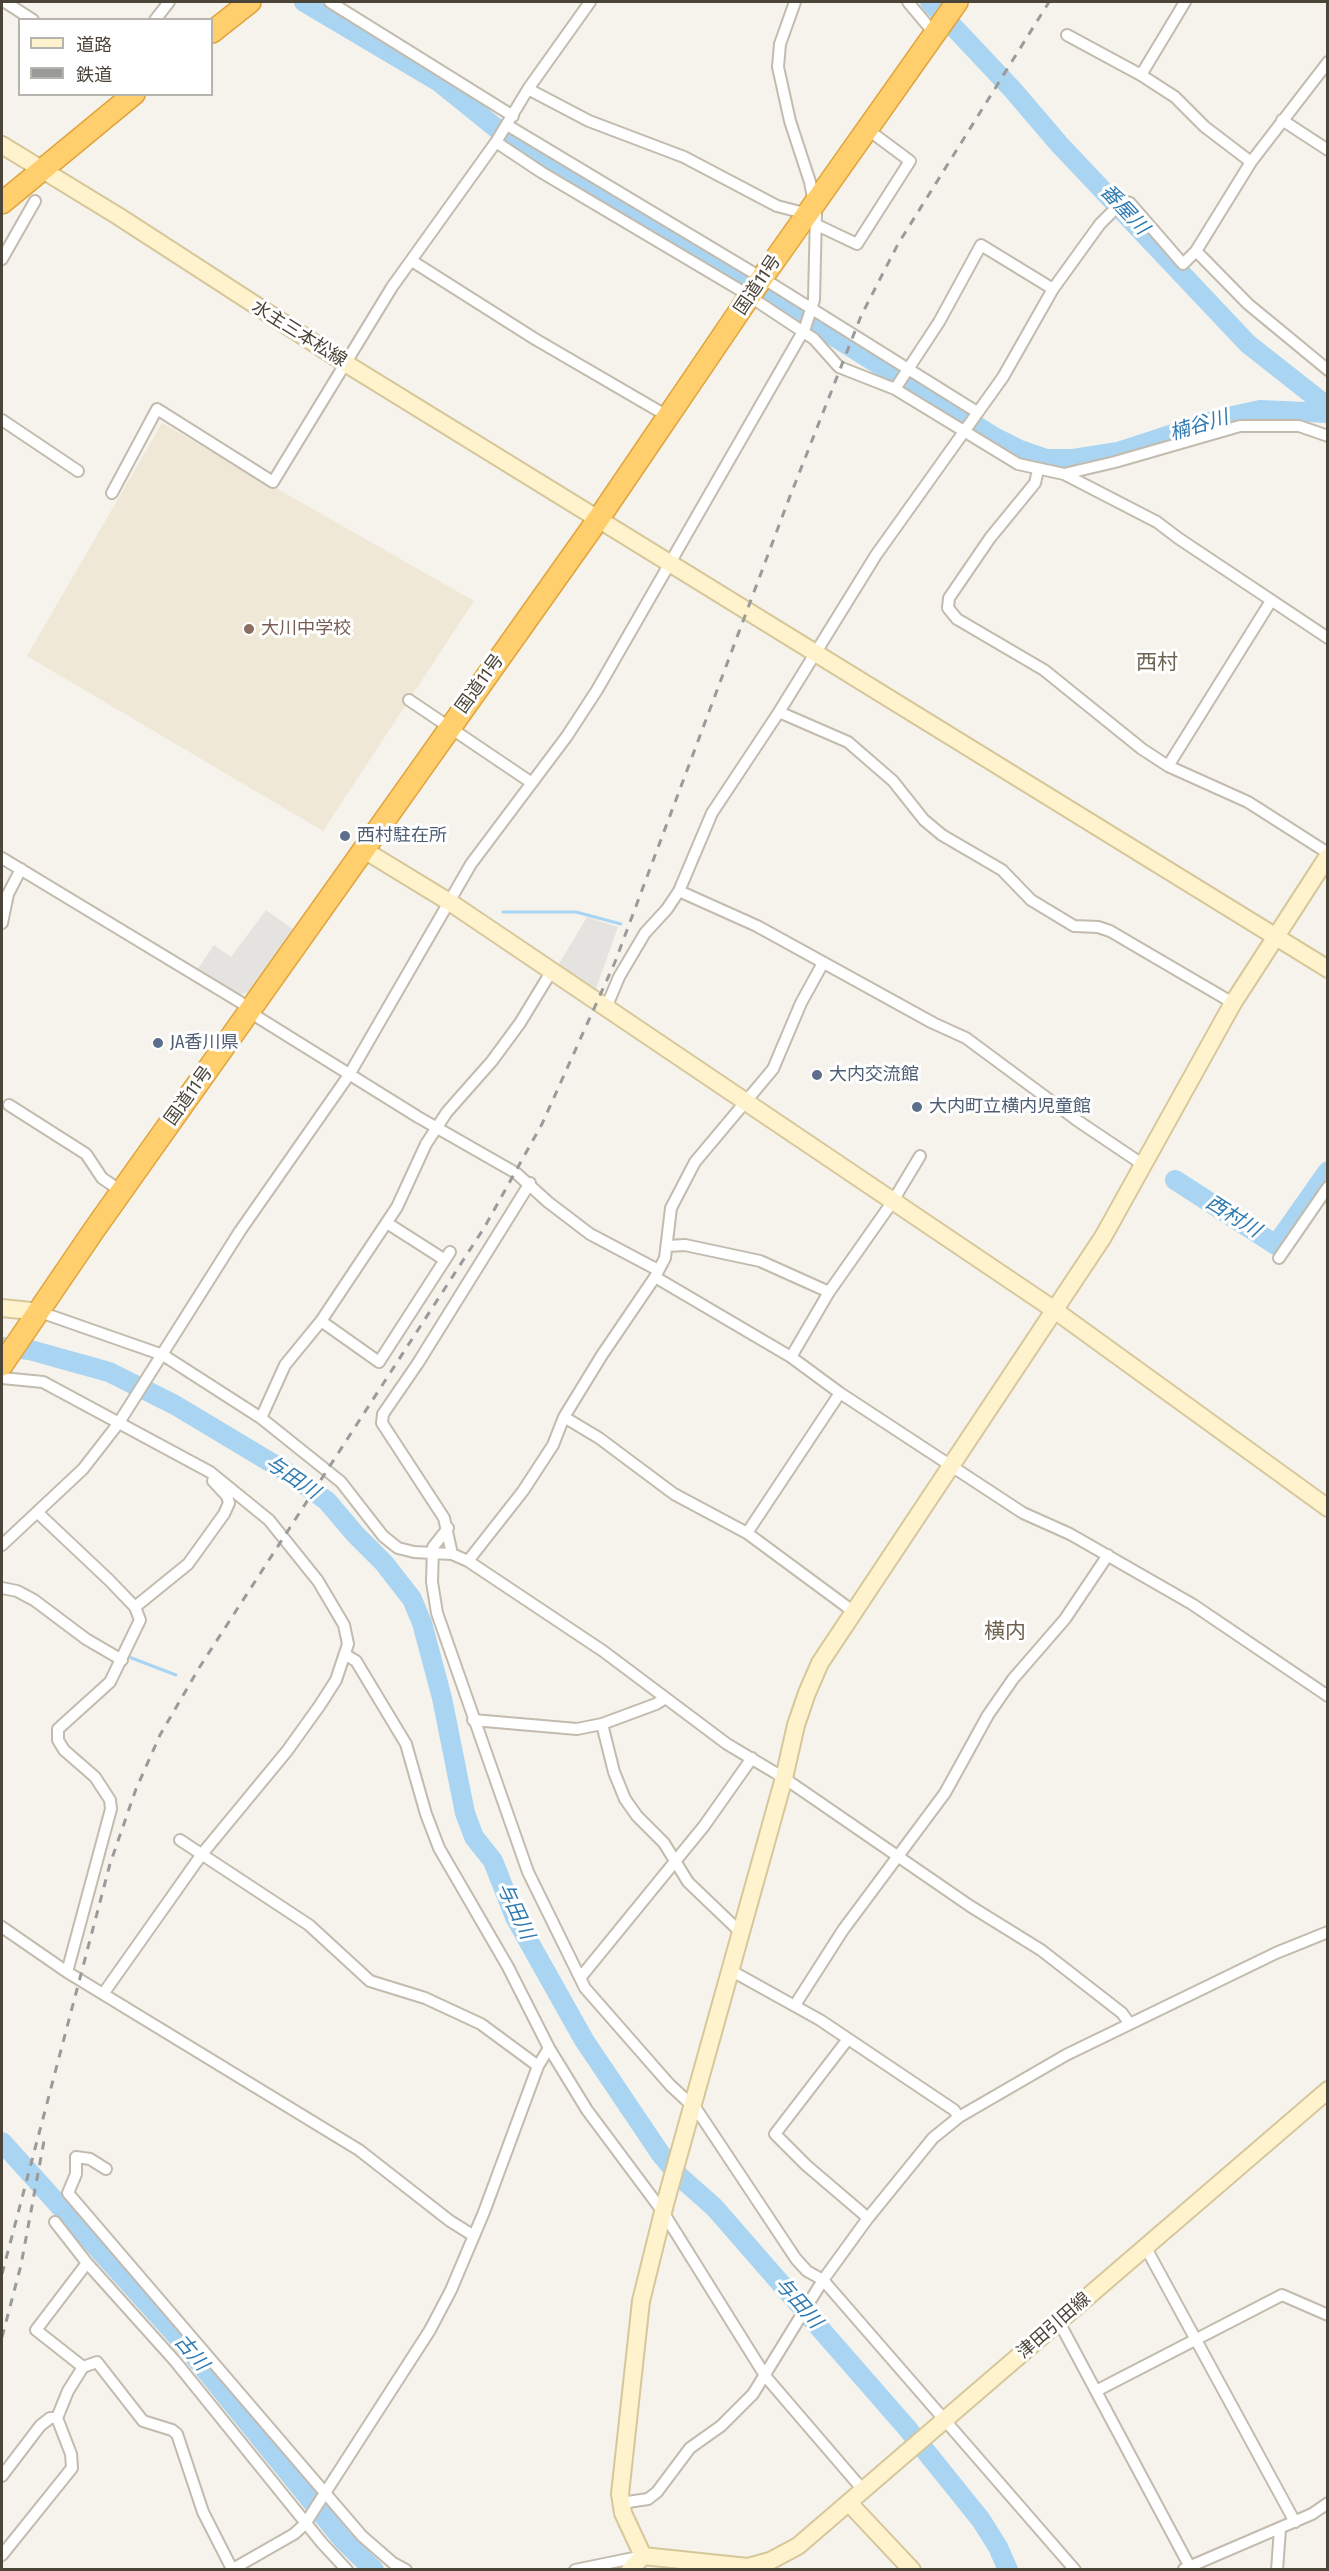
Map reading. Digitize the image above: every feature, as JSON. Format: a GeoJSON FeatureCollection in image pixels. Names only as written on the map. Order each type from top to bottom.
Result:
{"type":"FeatureCollection","features":[{"type":"Feature","properties":{"kind":"highway"},"geometry":{"type":"LineString","coordinates":[[213,31],[250,2]]}},
{"type":"Feature","properties":{"kind":"highway","name":"国道11号"},"geometry":{"type":"LineString","coordinates":[[2,1365],[121,1191],[599,518],[755,287],[816,214],[867,129],[947,14]]}},
{"type":"Feature","properties":{"kind":"highway"},"geometry":{"type":"LineString","coordinates":[[2,203],[132,96]]}},
{"type":"Feature","properties":{"kind":"street"},"geometry":{"type":"LineString","coordinates":[[4,2],[30,18]]}},
{"type":"Feature","properties":{"kind":"street"},"geometry":{"type":"LineString","coordinates":[[157,18],[169,2]]}},
{"type":"Feature","properties":{"kind":"street"},"geometry":{"type":"LineString","coordinates":[[330,2],[755,287],[814,339],[839,367],[895,389],[1018,464],[1064,474],[1157,522],[1328,638]]}},
{"type":"Feature","properties":{"kind":"street"},"geometry":{"type":"LineString","coordinates":[[112,493],[157,409],[273,482],[392,287],[497,141],[528,89],[590,2]]}},
{"type":"Feature","properties":{"kind":"street"},"geometry":{"type":"LineString","coordinates":[[2,1545],[83,1469],[120,1421],[240,1231],[350,1075],[418,953],[451,903],[471,864],[532,783],[597,690],[804,330],[813,311],[816,214],[789,121],[778,67],[780,44],[795,2]]}},
{"type":"Feature","properties":{"kind":"street"},"geometry":{"type":"LineString","coordinates":[[908,2],[947,14]]}},
{"type":"Feature","properties":{"kind":"street"},"geometry":{"type":"LineString","coordinates":[[1141,75],[1185,2]]}},
{"type":"Feature","properties":{"kind":"street"},"geometry":{"type":"LineString","coordinates":[[1067,35],[1141,75],[1175,97],[1205,127],[1251,162]]}},
{"type":"Feature","properties":{"kind":"street"},"geometry":{"type":"LineString","coordinates":[[606,1008],[619,977],[645,933],[667,909],[679,891],[712,813],[780,712],[876,555],[1003,377],[1053,289],[1105,219],[1123,201],[1130,203],[1183,264],[1192,252],[1196,251],[1251,162],[1328,62]]}},
{"type":"Feature","properties":{"kind":"street"},"geometry":{"type":"LineString","coordinates":[[528,89],[589,121],[684,157],[777,207],[816,214],[857,244],[910,162],[867,129]]}},
{"type":"Feature","properties":{"kind":"street"},"geometry":{"type":"LineString","coordinates":[[1282,120],[1328,150]]}},
{"type":"Feature","properties":{"kind":"street"},"geometry":{"type":"LineString","coordinates":[[497,141],[541,172],[594,202],[755,287],[813,311],[976,412]]}},
{"type":"Feature","properties":{"kind":"street","name":"水主三本松線"},"geometry":{"type":"LineString","coordinates":[[2,145],[118,216],[345,363],[1328,969]]}},
{"type":"Feature","properties":{"kind":"street"},"geometry":{"type":"LineString","coordinates":[[2,259],[35,201]]}},
{"type":"Feature","properties":{"kind":"street"},"geometry":{"type":"LineString","coordinates":[[895,389],[981,245],[1053,289]]}},
{"type":"Feature","properties":{"kind":"street"},"geometry":{"type":"LineString","coordinates":[[1196,251],[1248,304],[1328,370]]}},
{"type":"Feature","properties":{"kind":"street"},"geometry":{"type":"LineString","coordinates":[[412,261],[535,339],[669,417]]}},
{"type":"Feature","properties":{"kind":"street"},"geometry":{"type":"LineString","coordinates":[[2,420],[78,471]]}},
{"type":"Feature","properties":{"kind":"street"},"geometry":{"type":"LineString","coordinates":[[1064,474],[1115,462],[1240,426],[1299,426],[1328,436]]}},
{"type":"Feature","properties":{"kind":"street"},"geometry":{"type":"LineString","coordinates":[[635,2564],[621,2503],[622,2471],[641,2301],[664,2208],[784,1778],[796,1725],[820,1663],[1053,1309],[1103,1237],[1145,1166],[1233,1003],[1328,854],[1248,802],[1168,766],[1142,749],[1044,670],[957,619],[948,608],[949,598],[990,538],[1035,483],[1038,470]]}},
{"type":"Feature","properties":{"kind":"street"},"geometry":{"type":"LineString","coordinates":[[1168,766],[1271,601]]}},
{"type":"Feature","properties":{"kind":"street"},"geometry":{"type":"LineString","coordinates":[[409,700],[532,783]]}},
{"type":"Feature","properties":{"kind":"street"},"geometry":{"type":"LineString","coordinates":[[780,712],[848,742],[893,781],[924,820],[942,835],[1002,870],[1031,900],[1074,926],[1098,927],[1110,931],[1233,1003]]}},
{"type":"Feature","properties":{"kind":"street"},"geometry":{"type":"LineString","coordinates":[[364,850],[451,903],[1053,1309],[1328,1508]]}},
{"type":"Feature","properties":{"kind":"street"},"geometry":{"type":"LineString","coordinates":[[2,858],[250,1010],[350,1075],[530,1183],[548,1202],[590,1234],[791,1357],[840,1393],[1023,1512],[1108,1555],[1192,1604],[1328,1696]]}},
{"type":"Feature","properties":{"kind":"street"},"geometry":{"type":"LineString","coordinates":[[2,923],[8,894],[21,869]]}},
{"type":"Feature","properties":{"kind":"street"},"geometry":{"type":"LineString","coordinates":[[679,891],[757,926],[966,1038],[1068,1115],[1145,1166]]}},
{"type":"Feature","properties":{"kind":"street"},"geometry":{"type":"LineString","coordinates":[[468,1561],[524,1491],[602,1355],[656,1274],[668,1246],[671,1208],[695,1162],[773,1070],[801,1004],[824,963]]}},
{"type":"Feature","properties":{"kind":"street"},"geometry":{"type":"LineString","coordinates":[[261,1419],[285,1365],[321,1321],[387,1223],[408,1188],[426,1144],[437,1127],[520,1023],[551,972]]}},
{"type":"Feature","properties":{"kind":"street"},"geometry":{"type":"LineString","coordinates":[[9,1106],[86,1154],[102,1178],[121,1191]]}},
{"type":"Feature","properties":{"kind":"street"},"geometry":{"type":"LineString","coordinates":[[791,1357],[829,1292],[893,1201],[920,1156]]}},
{"type":"Feature","properties":{"kind":"street"},"geometry":{"type":"LineString","coordinates":[[452,1554],[448,1528],[382,1423],[383,1414],[418,1363],[530,1183]]}},
{"type":"Feature","properties":{"kind":"street"},"geometry":{"type":"LineString","coordinates":[[1279,1258],[1328,1187]]}},
{"type":"Feature","properties":{"kind":"street"},"geometry":{"type":"LineString","coordinates":[[321,1321],[380,1362],[448,1256],[387,1223]]}},
{"type":"Feature","properties":{"kind":"street"},"geometry":{"type":"LineString","coordinates":[[668,1246],[685,1245],[760,1262],[829,1292]]}},
{"type":"Feature","properties":{"kind":"street"},"geometry":{"type":"LineString","coordinates":[[2,1308],[160,1359],[261,1419],[341,1482],[383,1536],[398,1548],[452,1554],[468,1561],[603,1650],[664,1699],[727,1744],[784,1778],[1041,1950],[1122,2013],[1130,2024]]}},
{"type":"Feature","properties":{"kind":"street"},"geometry":{"type":"LineString","coordinates":[[2,1378],[43,1382],[120,1421],[210,1472],[269,1520],[318,1581],[344,1625],[348,1644],[336,1680],[287,1751],[202,1854],[103,1994]]}},
{"type":"Feature","properties":{"kind":"street"},"geometry":{"type":"LineString","coordinates":[[747,1533],[840,1393]]}},
{"type":"Feature","properties":{"kind":"street"},"geometry":{"type":"LineString","coordinates":[[564,1418],[598,1438],[674,1494],[747,1533],[854,1612]]}},
{"type":"Feature","properties":{"kind":"street"},"geometry":{"type":"LineString","coordinates":[[135,1607],[188,1564],[224,1514],[229,1503],[228,1496],[213,1481],[210,1472]]}},
{"type":"Feature","properties":{"kind":"street"},"geometry":{"type":"LineString","coordinates":[[38,1513],[135,1607],[140,1620],[110,1682],[58,1729],[58,1740],[64,1750],[95,1777],[110,1800],[111,1809],[68,1972]]}},
{"type":"Feature","properties":{"kind":"street"},"geometry":{"type":"LineString","coordinates":[[448,1528],[433,1547],[432,1582],[437,1613],[528,1872],[585,1988],[670,2085],[693,2104],[796,2259],[821,2283],[1075,2570]]}},
{"type":"Feature","properties":{"kind":"street"},"geometry":{"type":"LineString","coordinates":[[795,2004],[896,1855],[945,1793],[988,1715],[1007,1688],[1065,1619],[1108,1555]]}},
{"type":"Feature","properties":{"kind":"street"},"geometry":{"type":"LineString","coordinates":[[2,1588],[17,1591],[33,1600],[86,1639],[122,1660]]}},
{"type":"Feature","properties":{"kind":"street"},"geometry":{"type":"LineString","coordinates":[[346,1655],[356,1661],[406,1744],[426,1814],[439,1848],[508,1967],[549,2048],[587,2110],[664,2208],[768,2374],[864,2489]]}},
{"type":"Feature","properties":{"kind":"street"},"geometry":{"type":"LineString","coordinates":[[473,1720],[482,1719],[549,1729],[577,1729],[602,1724],[664,1699]]}},
{"type":"Feature","properties":{"kind":"street"},"geometry":{"type":"LineString","coordinates":[[602,1724],[614,1772],[625,1799],[637,1816],[664,1843],[688,1882],[735,1927],[741,1930]]}},
{"type":"Feature","properties":{"kind":"street"},"geometry":{"type":"LineString","coordinates":[[580,1978],[704,1826],[752,1758]]}},
{"type":"Feature","properties":{"kind":"street"},"geometry":{"type":"LineString","coordinates":[[180,1840],[309,1925],[370,1981],[425,1998],[481,2024],[538,2066]]}},
{"type":"Feature","properties":{"kind":"street"},"geometry":{"type":"LineString","coordinates":[[2,1927],[103,1994],[359,2150],[450,2221],[474,2236]]}},
{"type":"Feature","properties":{"kind":"street"},"geometry":{"type":"LineString","coordinates":[[621,2503],[648,2499],[657,2492],[690,2448],[721,2426],[768,2374],[821,2283],[868,2218],[933,2138],[959,2117],[1066,2055],[1276,1953],[1328,1932]]}},
{"type":"Feature","properties":{"kind":"street"},"geometry":{"type":"LineString","coordinates":[[730,1970],[795,2004],[954,2110],[959,2117]]}},
{"type":"Feature","properties":{"kind":"street"},"geometry":{"type":"LineString","coordinates":[[849,2040],[775,2134],[806,2165],[868,2218]]}},
{"type":"Feature","properties":{"kind":"street"},"geometry":{"type":"LineString","coordinates":[[2,2555],[72,2468],[71,2454],[57,2418],[68,2391],[83,2367],[97,2362],[143,2421],[172,2430],[177,2434],[203,2511],[231,2569],[294,2534],[307,2521],[324,2496],[430,2330],[451,2290],[474,2236],[538,2066],[549,2048]]}},
{"type":"Feature","properties":{"kind":"street","name":"津田引田線"},"geometry":{"type":"LineString","coordinates":[[748,2568],[771,2561],[798,2546],[1328,2090]]}},
{"type":"Feature","properties":{"kind":"street"},"geometry":{"type":"LineString","coordinates":[[106,2169],[90,2159],[76,2157],[76,2174],[68,2193],[324,2496],[362,2536],[393,2563],[406,2570]]}},
{"type":"Feature","properties":{"kind":"street"},"geometry":{"type":"LineString","coordinates":[[55,2223],[87,2263],[175,2361],[347,2570]]}},
{"type":"Feature","properties":{"kind":"street"},"geometry":{"type":"LineString","coordinates":[[1146,2248],[1295,2522]]}},
{"type":"Feature","properties":{"kind":"street"},"geometry":{"type":"LineString","coordinates":[[83,2367],[36,2330],[87,2263]]}},
{"type":"Feature","properties":{"kind":"street"},"geometry":{"type":"LineString","coordinates":[[1096,2391],[1282,2295],[1328,2314]]}},
{"type":"Feature","properties":{"kind":"street"},"geometry":{"type":"LineString","coordinates":[[1059,2322],[1187,2568],[1280,2529],[1328,2503]]}},
{"type":"Feature","properties":{"kind":"street"},"geometry":{"type":"LineString","coordinates":[[2,2476],[40,2426],[50,2418],[57,2418]]}},
{"type":"Feature","properties":{"kind":"street"},"geometry":{"type":"LineString","coordinates":[[849,2503],[912,2570]]}},
{"type":"Feature","properties":{"kind":"street"},"geometry":{"type":"LineString","coordinates":[[1277,2570],[1280,2529]]}},
{"type":"Feature","properties":{"kind":"street"},"geometry":{"type":"LineString","coordinates":[[575,2570],[635,2564],[748,2568]]}},
{"type":"Feature","properties":{"kind":"shaded area","name":"大川中学校"},"geometry":{"type":"Polygon","coordinates":[[[162,423],[474,601],[323,831],[27,656],[162,423]]]}},
{"type":"Feature","properties":{"kind":"shaded area"},"geometry":{"type":"Polygon","coordinates":[[[266,910],[294,930],[250,992],[237,995],[197,970],[214,945],[231,957],[266,910]]]}},
{"type":"Feature","properties":{"kind":"shaded area"},"geometry":{"type":"Polygon","coordinates":[[[587,917],[618,927],[595,992],[557,967],[587,917]]]}},
{"type":"Feature","properties":{"kind":"waterway","name":"楠谷川"},"geometry":{"type":"LineString","coordinates":[[304,2],[439,82],[511,140],[741,278],[994,437],[1020,450],[1046,459],[1073,459],[1118,452],[1219,419],[1260,410],[1328,413]]}},
{"type":"Feature","properties":{"kind":"waterway","name":"番屋川"},"geometry":{"type":"LineString","coordinates":[[930,2],[1012,89],[1059,144],[1248,344],[1328,407]]}},
{"type":"Feature","properties":{"kind":"waterway"},"geometry":{"type":"LineString","coordinates":[[503,912],[576,912],[621,924]]}},
{"type":"Feature","properties":{"kind":"waterway","name":"西村川"},"geometry":{"type":"LineString","coordinates":[[1175,1180],[1276,1245],[1328,1171]]}},
{"type":"Feature","properties":{"kind":"waterway","name":"与田川"},"geometry":{"type":"LineString","coordinates":[[2,1347],[30,1350],[109,1372],[175,1405],[290,1474],[327,1501],[384,1563],[412,1599],[422,1623],[442,1698],[465,1813],[474,1837],[493,1861],[515,1917],[584,2040],[660,2153],[680,2177],[714,2207],[907,2428],[981,2520],[998,2547],[1008,2570]]}},
{"type":"Feature","properties":{"kind":"waterway"},"geometry":{"type":"LineString","coordinates":[[129,1657],[176,1675]]}},
{"type":"Feature","properties":{"kind":"waterway","name":"古川"},"geometry":{"type":"LineString","coordinates":[[2,2142],[185,2345],[343,2540],[374,2570]]}},
{"type":"Feature","properties":{"kind":"railway"},"geometry":{"type":"LineString","coordinates":[[2,2274],[110,1864],[136,1789],[160,1735],[199,1668],[484,1228],[542,1124],[615,962],[787,504],[861,316],[898,244],[1049,2]]}},
{"type":"Feature","properties":{"kind":"railway"},"geometry":{"type":"LineString","coordinates":[[2,2337],[21,2265],[44,2141]]}},
{"type":"Feature","properties":{"kind":"place","name":"大川中学校"},"geometry":{"type":"Point","coordinates":[249,629]}},
{"type":"Feature","properties":{"kind":"place","name":"西村駐在所"},"geometry":{"type":"Point","coordinates":[345,836]}},
{"type":"Feature","properties":{"kind":"place","name":"JA香川県"},"geometry":{"type":"Point","coordinates":[158,1043]}},
{"type":"Feature","properties":{"kind":"place","name":"大内交流館"},"geometry":{"type":"Point","coordinates":[817,1075]}},
{"type":"Feature","properties":{"kind":"place","name":"大内町立横内児童館"},"geometry":{"type":"Point","coordinates":[917,1107]}},
{"type":"Feature","properties":{"kind":"district","name":"西村"},"geometry":{"type":"Point","coordinates":[1157,663]}},
{"type":"Feature","properties":{"kind":"district","name":"横内"},"geometry":{"type":"Point","coordinates":[1005,1632]}}]}
